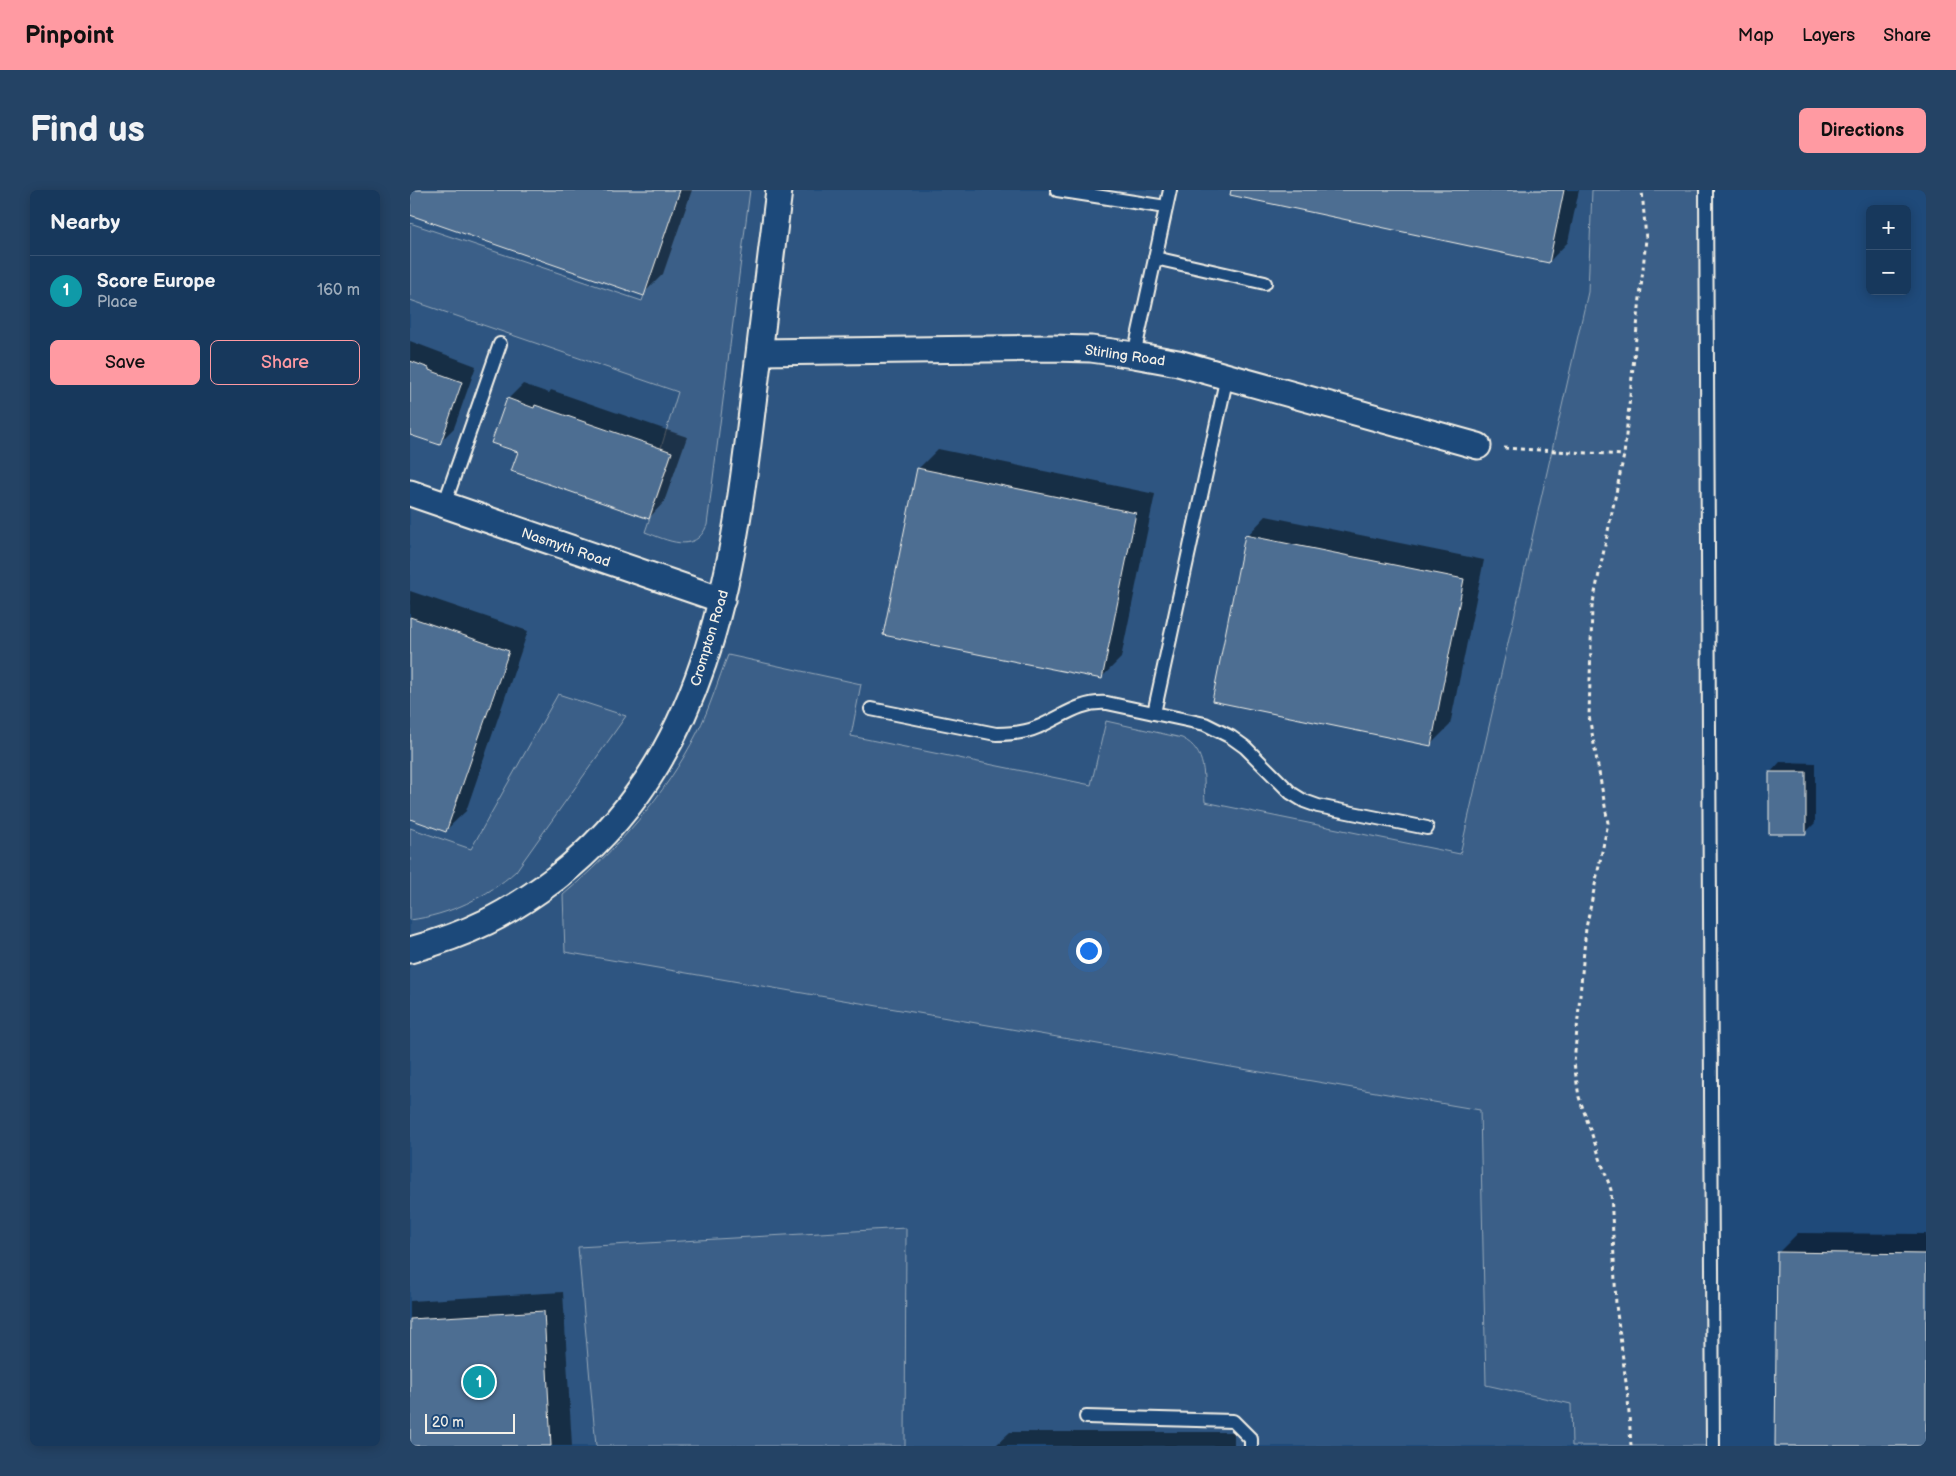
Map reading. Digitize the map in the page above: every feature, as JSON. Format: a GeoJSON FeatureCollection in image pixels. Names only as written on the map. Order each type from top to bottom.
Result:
{"type":"FeatureCollection","features":[{"type":"Feature","properties":{"kind":"street","name":"Crompton Road"},"geometry":{"type":"LineString","coordinates":[[410,950],[470,931],[526,900],[571,866],[604,836],[625,812],[664,753],[688,707],[708,651],[736,538],[779,190]]}},
{"type":"Feature","properties":{"kind":"street","name":"Stirling Road"},"geometry":{"type":"LineString","coordinates":[[760,352],[1052,348],[1092,349],[1134,354],[1227,376],[1478,446]]}},
{"type":"Feature","properties":{"kind":"street","name":"Nasmyth Road"},"geometry":{"type":"LineString","coordinates":[[410,493],[722,600]]}},
{"type":"Feature","properties":{"kind":"lane"},"geometry":{"type":"LineString","coordinates":[[1057,190],[1166,207]]}},
{"type":"Feature","properties":{"kind":"lane"},"geometry":{"type":"LineString","coordinates":[[1134,354],[1170,190]]}},
{"type":"Feature","properties":{"kind":"lane"},"geometry":{"type":"LineString","coordinates":[[1706,190],[1713,1446]]}},
{"type":"Feature","properties":{"kind":"lane"},"geometry":{"type":"LineString","coordinates":[[1155,258],[1265,283]]}},
{"type":"Feature","properties":{"kind":"lane"},"geometry":{"type":"LineString","coordinates":[[444,505],[500,344]]}},
{"type":"Feature","properties":{"kind":"lane"},"geometry":{"type":"LineString","coordinates":[[1154,713],[1227,376]]}},
{"type":"Feature","properties":{"kind":"lane"},"geometry":{"type":"LineString","coordinates":[[871,709],[996,734],[1014,734],[1028,731],[1073,708],[1094,702],[1154,713],[1205,724],[1232,737],[1245,747],[1291,793],[1304,801],[1318,806],[1427,828]]}},
{"type":"Feature","properties":{"kind":"lane"},"geometry":{"type":"LineString","coordinates":[[1086,1417],[1232,1421],[1251,1439],[1251,1446]]}},
{"type":"Feature","properties":{"kind":"path"},"geometry":{"type":"LineString","coordinates":[[1631,1446],[1628,1398],[1616,1305],[1611,1190],[1579,1097],[1574,1063],[1586,928],[1608,823],[1589,716],[1592,607],[1624,455],[1646,239],[1642,190]]}},
{"type":"Feature","properties":{"kind":"path"},"geometry":{"type":"LineString","coordinates":[[1478,446],[1624,455]]}},
{"type":"Feature","properties":{"kind":"shaded area"},"geometry":{"type":"Polygon","coordinates":[[[410,190],[1592,190],[1588,292],[1572,1446],[410,1446],[410,190]]]}},
{"type":"Feature","properties":{"kind":"shaded area"},"geometry":{"type":"Polygon","coordinates":[[[680,190],[750,190],[707,525],[702,534],[688,543],[671,541],[645,532],[672,453],[661,448],[678,392],[410,300],[410,223],[642,301],[680,190]]]}},
{"type":"Feature","properties":{"kind":"shaded area"},"geometry":{"type":"Polygon","coordinates":[[[1592,190],[1706,190],[1713,1446],[1572,1446],[1571,1404],[1486,1385],[1480,1110],[565,952],[563,895],[621,840],[655,800],[684,756],[702,723],[728,655],[861,684],[851,736],[1091,785],[1106,721],[1182,738],[1190,743],[1200,757],[1204,774],[1205,802],[1460,854],[1588,292],[1592,190]]]}},
{"type":"Feature","properties":{"kind":"shaded area"},"geometry":{"type":"Polygon","coordinates":[[[558,694],[626,716],[516,871],[480,897],[439,914],[410,920],[410,828],[471,849],[558,694]]]}},
{"type":"Feature","properties":{"kind":"shaded area"},"geometry":{"type":"Polygon","coordinates":[[[906,1228],[905,1446],[596,1446],[578,1247],[906,1228]]]}},
{"type":"Feature","properties":{"kind":"building"},"geometry":{"type":"Polygon","coordinates":[[[410,190],[680,190],[644,296],[410,215],[410,190]]]}},
{"type":"Feature","properties":{"kind":"building"},"geometry":{"type":"Polygon","coordinates":[[[1231,190],[1564,190],[1549,263],[1230,195],[1231,190]]]}},
{"type":"Feature","properties":{"kind":"building"},"geometry":{"type":"Polygon","coordinates":[[[410,361],[462,382],[440,445],[410,435],[410,361]]]}},
{"type":"Feature","properties":{"kind":"building"},"geometry":{"type":"Polygon","coordinates":[[[507,398],[534,408],[535,405],[672,452],[649,519],[511,471],[518,452],[491,443],[507,398]]]}},
{"type":"Feature","properties":{"kind":"building"},"geometry":{"type":"Polygon","coordinates":[[[917,468],[1136,513],[1102,679],[883,635],[917,468]]]}},
{"type":"Feature","properties":{"kind":"building"},"geometry":{"type":"Polygon","coordinates":[[[1245,535],[1464,579],[1431,746],[1212,701],[1245,535]]]}},
{"type":"Feature","properties":{"kind":"building"},"geometry":{"type":"Polygon","coordinates":[[[410,617],[509,651],[446,832],[410,819],[410,617]]]}},
{"type":"Feature","properties":{"kind":"building"},"geometry":{"type":"Polygon","coordinates":[[[1769,772],[1806,772],[1806,834],[1769,834],[1769,772]]]}},
{"type":"Feature","properties":{"kind":"building"},"geometry":{"type":"Polygon","coordinates":[[[1777,1252],[1926,1254],[1926,1446],[1775,1446],[1777,1252]]]}},
{"type":"Feature","properties":{"kind":"building"},"geometry":{"type":"Polygon","coordinates":[[[544,1311],[551,1446],[410,1446],[410,1319],[544,1311]]]}},
{"type":"Feature","properties":{"kind":"place","name":"Score Europe"},"geometry":{"type":"Point","coordinates":[479,1382]}}]}
